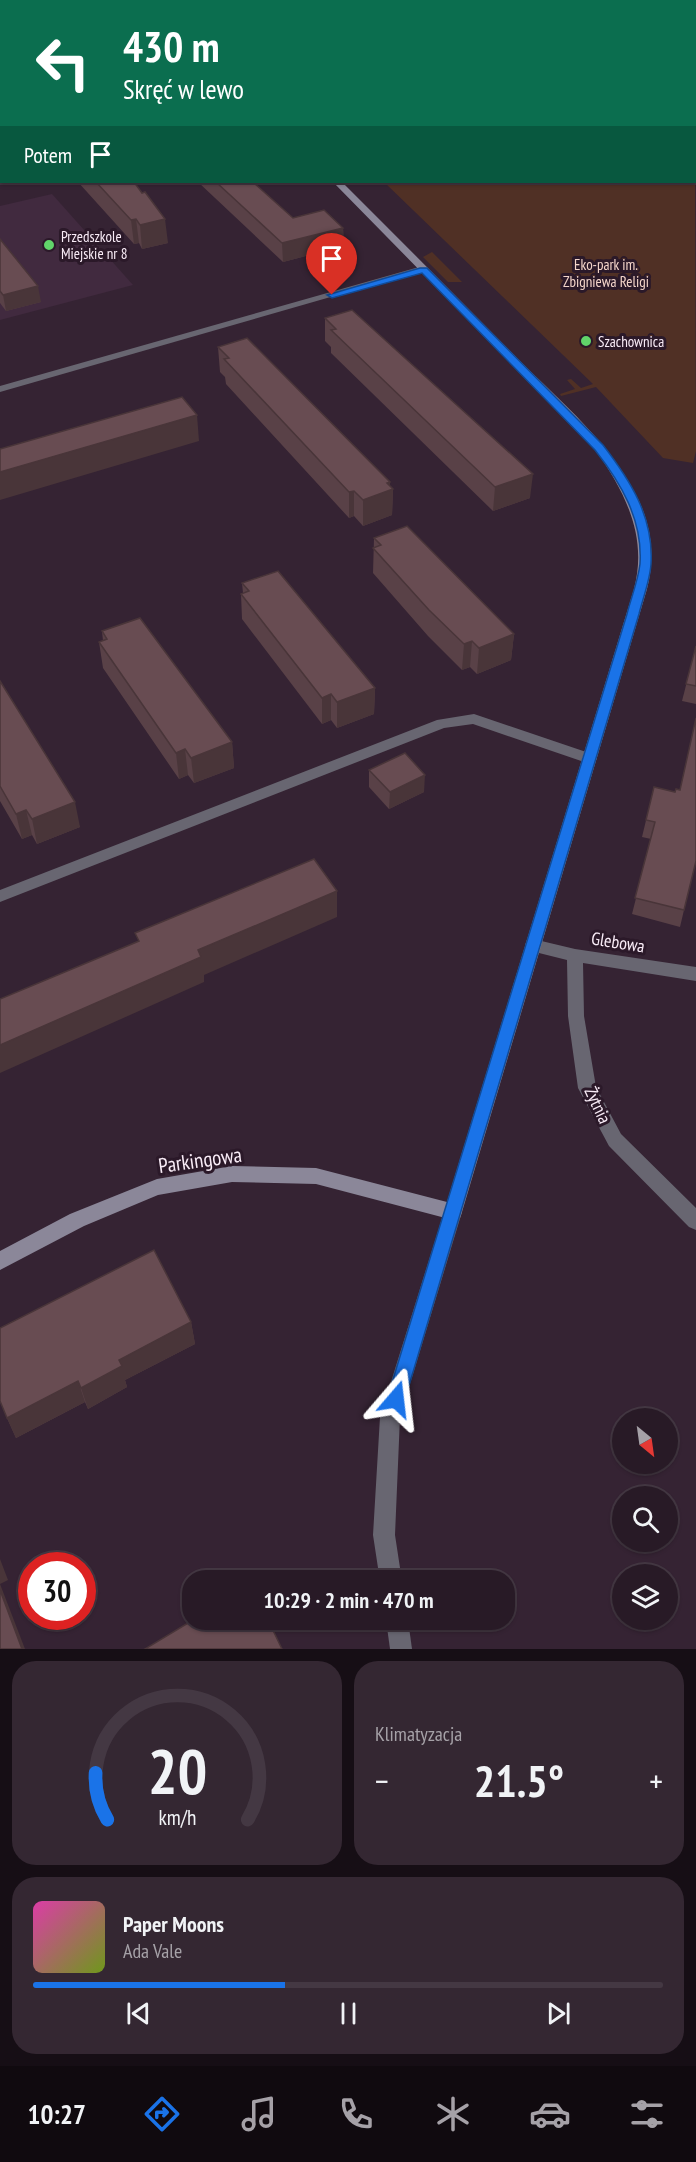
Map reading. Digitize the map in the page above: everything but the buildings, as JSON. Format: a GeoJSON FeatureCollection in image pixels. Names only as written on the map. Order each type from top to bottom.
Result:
{"type":"FeatureCollection","features":[{"type":"Feature","properties":{"kind":"street"},"geometry":{"type":"LineString","coordinates":[[338,183],[599,447],[620,474],[636,503],[643,533],[645,565],[633,614],[590,759],[390,1417],[384,1534],[389,1570]]}},
{"type":"Feature","properties":{"kind":"street"},"geometry":{"type":"LineString","coordinates":[[0,389],[423,270]]}},
{"type":"Feature","properties":{"kind":"street"},"geometry":{"type":"LineString","coordinates":[[0,897],[442,723],[474,719],[590,759]]}},
{"type":"Feature","properties":{"kind":"street","name":"Glebowa"},"geometry":{"type":"LineString","coordinates":[[533,945],[696,974]]}},
{"type":"Feature","properties":{"kind":"street","name":"Żytnia"},"geometry":{"type":"LineString","coordinates":[[575,954],[576,1016],[587,1088],[615,1140],[696,1221]]}},
{"type":"Feature","properties":{"kind":"street","name":"Parkingowa"},"geometry":{"type":"LineString","coordinates":[[0,1261],[77,1220],[157,1187],[231,1174],[316,1176],[453,1212]]}},
{"type":"Feature","properties":{"kind":"street"},"geometry":{"type":"LineString","coordinates":[[398,1630],[401,1649]]}},
{"type":"Feature","properties":{"kind":"shaded area","name":"Przedszkole Miejskie nr 8"},"geometry":{"type":"Polygon","coordinates":[[[52,194],[133,285],[0,320],[0,206],[52,194]]]}},
{"type":"Feature","properties":{"kind":"green space","name":"Eko-park im. Zbigniewa Religi"},"geometry":{"type":"Polygon","coordinates":[[[385,183],[695,183],[696,451],[693,463],[663,458],[596,387],[561,396],[560,394],[575,389],[567,380],[571,379],[581,388],[593,384],[385,183]]]}},
{"type":"Feature","properties":{"kind":"green space"},"geometry":{"type":"Polygon","coordinates":[[[432,252],[462,282],[448,282],[423,257],[432,252]]]}},
{"type":"Feature","properties":{"kind":"place","name":"Przedszkole Miejskie nr 8"},"geometry":{"type":"Point","coordinates":[49,245]}},
{"type":"Feature","properties":{"kind":"place","name":"Szachownica"},"geometry":{"type":"Point","coordinates":[586,341]}},
{"type":"Feature","properties":{"kind":"route"},"geometry":{"type":"LineString","coordinates":[[332,295],[423,270],[599,447],[620,474],[636,503],[643,533],[645,565],[633,614],[396,1399]]}}]}
